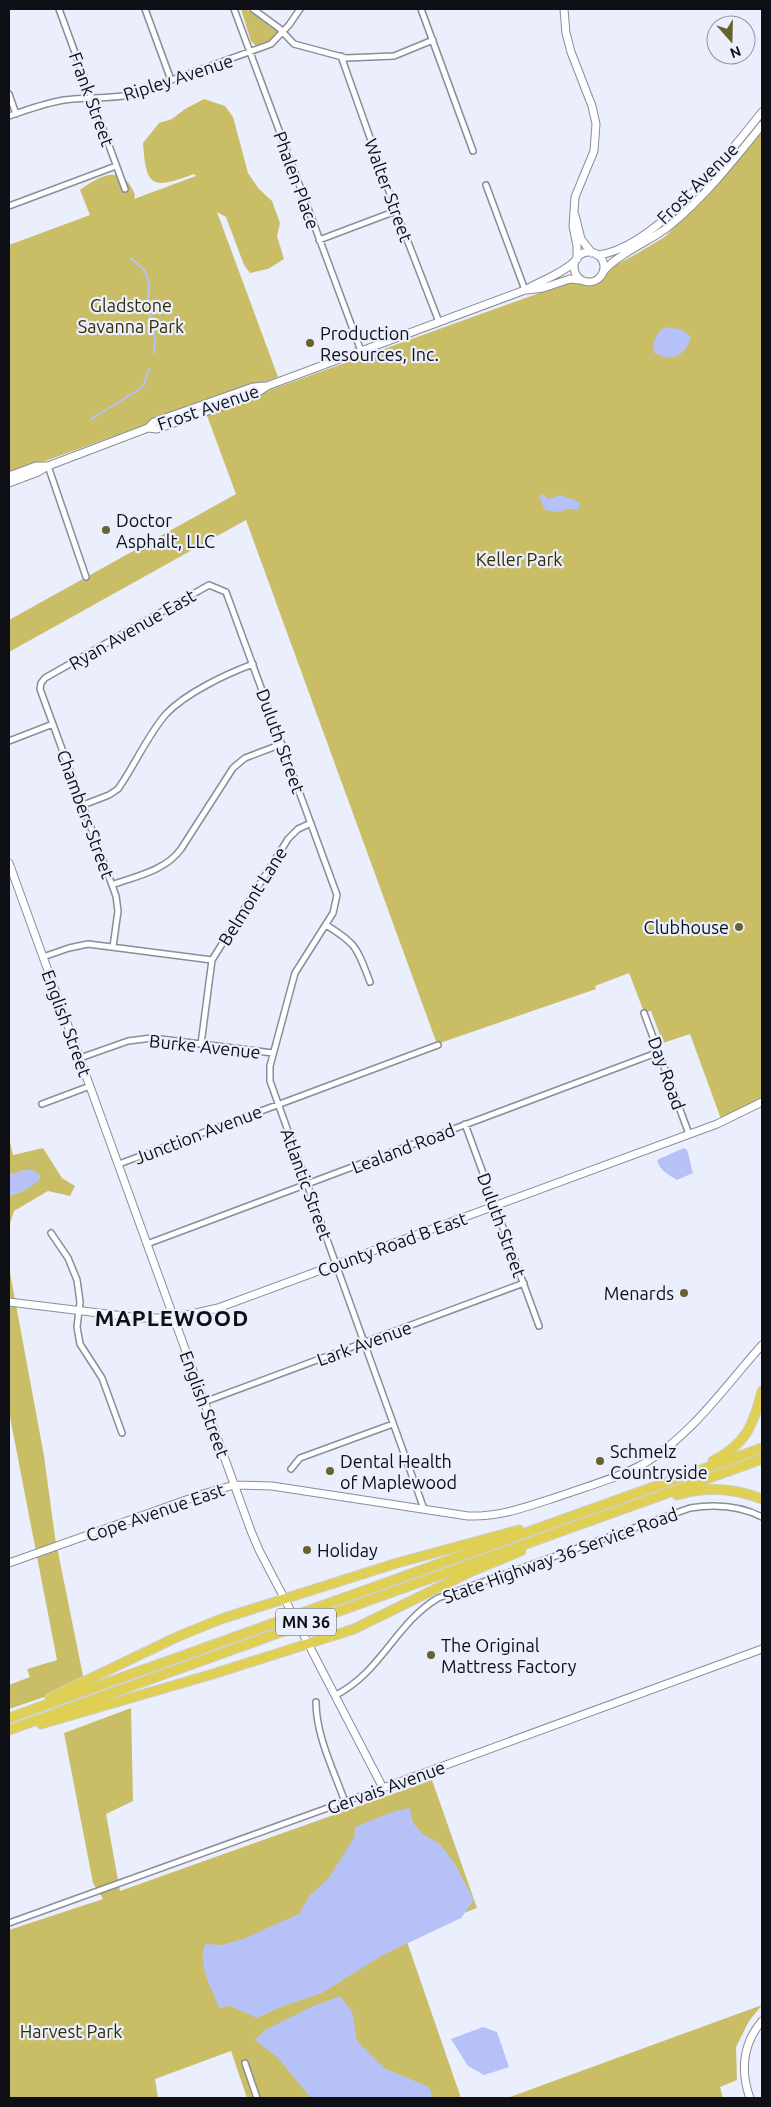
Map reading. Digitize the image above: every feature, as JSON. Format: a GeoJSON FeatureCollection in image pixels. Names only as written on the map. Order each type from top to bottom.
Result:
{"type":"FeatureCollection","features":[{"type":"Feature","properties":{"kind":"highway"},"geometry":{"type":"LineString","coordinates":[[673,1481],[714,1461],[733,1449],[752,1425],[762,1391]]}},
{"type":"Feature","properties":{"kind":"highway","name":"MN 36"},"geometry":{"type":"LineString","coordinates":[[9,1716],[762,1448]]}},
{"type":"Feature","properties":{"kind":"highway","name":"MN 36"},"geometry":{"type":"LineString","coordinates":[[9,1731],[762,1459]]}},
{"type":"Feature","properties":{"kind":"highway"},"geometry":{"type":"LineString","coordinates":[[616,1511],[698,1490],[725,1489],[739,1491],[762,1499]]}},
{"type":"Feature","properties":{"kind":"highway"},"geometry":{"type":"LineString","coordinates":[[9,1731],[204,1677],[310,1645],[366,1624],[470,1572],[603,1515]]}},
{"type":"Feature","properties":{"kind":"highway"},"geometry":{"type":"LineString","coordinates":[[9,1716],[66,1691],[179,1636],[221,1619],[285,1602],[495,1536],[556,1522]]}},
{"type":"Feature","properties":{"kind":"street","name":"Frank Street"},"geometry":{"type":"LineString","coordinates":[[59,9],[124,188]]}},
{"type":"Feature","properties":{"kind":"street"},"geometry":{"type":"LineString","coordinates":[[146,9],[171,80]]}},
{"type":"Feature","properties":{"kind":"street","name":"Phalen Place"},"geometry":{"type":"LineString","coordinates":[[234,9],[361,351]]}},
{"type":"Feature","properties":{"kind":"street"},"geometry":{"type":"LineString","coordinates":[[253,9],[283,32],[294,44],[342,56],[356,58],[394,56],[433,40]]}},
{"type":"Feature","properties":{"kind":"street","name":"Ripley Avenue"},"geometry":{"type":"LineString","coordinates":[[9,116],[38,106],[65,100],[130,95],[250,53],[271,44],[283,32],[300,9]]}},
{"type":"Feature","properties":{"kind":"street"},"geometry":{"type":"LineString","coordinates":[[421,9],[473,151]]}},
{"type":"Feature","properties":{"kind":"street"},"geometry":{"type":"LineString","coordinates":[[564,9],[566,33],[571,52],[592,106],[596,124],[594,151],[578,188],[574,209],[573,226],[577,246],[575,272],[582,281],[590,283],[597,280],[604,271],[603,262],[581,239],[574,209]]}},
{"type":"Feature","properties":{"kind":"street","name":"Walter Street"},"geometry":{"type":"LineString","coordinates":[[342,56],[396,211],[439,322]]}},
{"type":"Feature","properties":{"kind":"street"},"geometry":{"type":"LineString","coordinates":[[9,94],[16,114]]}},
{"type":"Feature","properties":{"kind":"street","name":"Frost Avenue"},"geometry":{"type":"LineString","coordinates":[[594,254],[618,250],[647,232],[675,210],[718,166],[762,112]]}},
{"type":"Feature","properties":{"kind":"street","name":"Frost Avenue"},"geometry":{"type":"LineString","coordinates":[[604,271],[614,260],[653,238],[681,216],[715,181],[762,125]]}},
{"type":"Feature","properties":{"kind":"street"},"geometry":{"type":"LineString","coordinates":[[9,206],[116,166]]}},
{"type":"Feature","properties":{"kind":"street"},"geometry":{"type":"LineString","coordinates":[[486,185],[525,290]]}},
{"type":"Feature","properties":{"kind":"street"},"geometry":{"type":"LineString","coordinates":[[319,240],[396,211]]}},
{"type":"Feature","properties":{"kind":"street"},"geometry":{"type":"LineString","coordinates":[[576,260],[583,254],[594,254]]}},
{"type":"Feature","properties":{"kind":"street","name":"Frost Avenue"},"geometry":{"type":"LineString","coordinates":[[9,484],[48,466],[148,428],[157,428],[255,394],[267,386],[525,290],[540,281],[564,271],[576,260]]}},
{"type":"Feature","properties":{"kind":"street","name":"Frost Avenue"},"geometry":{"type":"LineString","coordinates":[[525,290],[543,288],[570,279],[582,281]]}},
{"type":"Feature","properties":{"kind":"street","name":"Frost Avenue"},"geometry":{"type":"LineString","coordinates":[[9,476],[36,466],[48,466]]}},
{"type":"Feature","properties":{"kind":"street"},"geometry":{"type":"LineString","coordinates":[[48,466],[86,577]]}},
{"type":"Feature","properties":{"kind":"street","name":"Ryan Avenue East"},"geometry":{"type":"LineString","coordinates":[[41,683],[45,678],[209,585],[226,592]]}},
{"type":"Feature","properties":{"kind":"street","name":"Duluth Street"},"geometry":{"type":"LineString","coordinates":[[226,592],[336,890]]}},
{"type":"Feature","properties":{"kind":"street"},"geometry":{"type":"LineString","coordinates":[[83,805],[109,796],[118,789],[159,724],[176,705],[222,678],[253,664]]}},
{"type":"Feature","properties":{"kind":"street","name":"Chambers Street"},"geometry":{"type":"LineString","coordinates":[[41,683],[40,689],[118,903],[113,947]]}},
{"type":"Feature","properties":{"kind":"street"},"geometry":{"type":"LineString","coordinates":[[9,742],[53,724]]}},
{"type":"Feature","properties":{"kind":"street"},"geometry":{"type":"LineString","coordinates":[[112,885],[158,868],[170,861],[181,849],[233,768],[245,758],[282,744]]}},
{"type":"Feature","properties":{"kind":"street","name":"Belmont Lane"},"geometry":{"type":"LineString","coordinates":[[43,957],[80,945],[113,947],[212,960],[288,839],[298,828],[311,823]]}},
{"type":"Feature","properties":{"kind":"street","name":"English Street"},"geometry":{"type":"LineString","coordinates":[[9,863],[259,1550],[383,1788]]}},
{"type":"Feature","properties":{"kind":"street","name":"Atlantic Street"},"geometry":{"type":"LineString","coordinates":[[336,890],[336,907],[295,973],[270,1066],[270,1081],[424,1509]]}},
{"type":"Feature","properties":{"kind":"street"},"geometry":{"type":"LineString","coordinates":[[326,925],[352,943],[360,955],[370,982]]}},
{"type":"Feature","properties":{"kind":"street"},"geometry":{"type":"LineString","coordinates":[[202,1044],[212,960]]}},
{"type":"Feature","properties":{"kind":"street","name":"Day Road"},"geometry":{"type":"LineString","coordinates":[[644,1013],[689,1134]]}},
{"type":"Feature","properties":{"kind":"street","name":"Burke Avenue"},"geometry":{"type":"LineString","coordinates":[[80,1058],[140,1039],[165,1039],[274,1053]]}},
{"type":"Feature","properties":{"kind":"street","name":"Junction Avenue"},"geometry":{"type":"LineString","coordinates":[[119,1164],[438,1045]]}},
{"type":"Feature","properties":{"kind":"street","name":"Lealand Road"},"geometry":{"type":"LineString","coordinates":[[148,1244],[659,1052]]}},
{"type":"Feature","properties":{"kind":"street"},"geometry":{"type":"LineString","coordinates":[[42,1104],[90,1086]]}},
{"type":"Feature","properties":{"kind":"street","name":"County Road B East"},"geometry":{"type":"LineString","coordinates":[[9,1302],[140,1318],[174,1318],[218,1308],[717,1124],[762,1102]]}},
{"type":"Feature","properties":{"kind":"street","name":"Duluth Street"},"geometry":{"type":"LineString","coordinates":[[465,1124],[539,1326]]}},
{"type":"Feature","properties":{"kind":"street"},"geometry":{"type":"LineString","coordinates":[[51,1234],[68,1258],[77,1280],[80,1302],[77,1327],[80,1344],[102,1378],[122,1433]]}},
{"type":"Feature","properties":{"kind":"street","name":"Lark Avenue"},"geometry":{"type":"LineString","coordinates":[[204,1402],[524,1283]]}},
{"type":"Feature","properties":{"kind":"street","name":"Cope Avenue East"},"geometry":{"type":"LineString","coordinates":[[9,1563],[203,1494],[234,1485],[272,1486],[468,1516],[502,1514],[627,1471],[657,1455],[678,1439],[762,1345]]}},
{"type":"Feature","properties":{"kind":"street"},"geometry":{"type":"LineString","coordinates":[[291,1469],[300,1458],[393,1424]]}},
{"type":"Feature","properties":{"kind":"street","name":"State Highway 36 Service Road"},"geometry":{"type":"LineString","coordinates":[[336,1695],[367,1673],[410,1620],[438,1598],[690,1508],[728,1506],[747,1510],[762,1517]]}},
{"type":"Feature","properties":{"kind":"street","name":"Gervais Avenue"},"geometry":{"type":"LineString","coordinates":[[9,1923],[346,1802],[762,1649]]}},
{"type":"Feature","properties":{"kind":"street"},"geometry":{"type":"LineString","coordinates":[[316,1702],[316,1712],[324,1743],[346,1802]]}},
{"type":"Feature","properties":{"kind":"street"},"geometry":{"type":"LineString","coordinates":[[750,2098],[745,2085],[744,2063],[749,2043],[762,2021]]}},
{"type":"Feature","properties":{"kind":"street"},"geometry":{"type":"LineString","coordinates":[[246,2063],[257,2098]]}},
{"type":"Feature","properties":{"kind":"green space"},"geometry":{"type":"Polygon","coordinates":[[[241,9],[250,11],[262,18],[272,25],[278,33],[271,40],[256,46],[251,41],[241,9]]]}},
{"type":"Feature","properties":{"kind":"green space","name":"Gladstone Savanna Park"},"geometry":{"type":"Polygon","coordinates":[[[204,99],[225,106],[233,117],[248,173],[259,189],[272,201],[280,223],[277,236],[284,259],[268,269],[250,273],[244,265],[226,217],[217,212],[278,377],[9,474],[9,245],[90,215],[80,190],[104,176],[118,176],[124,179],[130,185],[135,195],[134,199],[196,176],[194,174],[161,183],[154,181],[146,169],[143,143],[159,123],[172,119],[185,109],[204,99]]]}},
{"type":"Feature","properties":{"kind":"green space","name":"Keller Park"},"geometry":{"type":"Polygon","coordinates":[[[762,131],[762,1103],[721,1119],[690,1034],[663,1043],[651,1011],[644,1012],[629,973],[595,986],[596,989],[437,1044],[246,520],[9,652],[9,620],[236,494],[206,413],[570,282],[596,284],[601,282],[610,268],[666,236],[762,131]]]}},
{"type":"Feature","properties":{"kind":"green space"},"geometry":{"type":"Polygon","coordinates":[[[9,1137],[13,1155],[43,1148],[62,1178],[75,1186],[70,1196],[48,1191],[14,1211],[9,1227],[9,1196],[23,1191],[38,1181],[40,1176],[25,1170],[9,1175],[9,1137]]]}},
{"type":"Feature","properties":{"kind":"green space"},"geometry":{"type":"Polygon","coordinates":[[[9,1267],[44,1456],[55,1537],[83,1676],[53,1694],[9,1709],[9,1685],[30,1677],[27,1669],[57,1660],[9,1412],[9,1267]]]}},
{"type":"Feature","properties":{"kind":"green space","name":"Harvest Park"},"geometry":{"type":"Polygon","coordinates":[[[131,1708],[133,1801],[106,1814],[120,1891],[432,1780],[477,1908],[405,1936],[461,2098],[247,2098],[231,2051],[155,2079],[158,2098],[9,2098],[9,1930],[103,1899],[93,1883],[64,1733],[131,1708]]]}},
{"type":"Feature","properties":{"kind":"green space"},"geometry":{"type":"Polygon","coordinates":[[[762,2005],[749,2021],[736,2047],[737,2080],[720,2087],[723,2098],[507,2098],[762,2005]]]}},
{"type":"Feature","properties":{"kind":"water"},"geometry":{"type":"Polygon","coordinates":[[[668,327],[683,330],[691,338],[681,354],[672,357],[666,357],[653,352],[654,341],[660,330],[668,327]]]}},
{"type":"Feature","properties":{"kind":"water"},"geometry":{"type":"Polygon","coordinates":[[[543,494],[548,499],[560,495],[580,502],[579,509],[566,509],[559,512],[545,510],[539,496],[543,494]]]}},
{"type":"Feature","properties":{"kind":"water"},"geometry":{"type":"Polygon","coordinates":[[[684,1148],[687,1150],[693,1173],[677,1180],[662,1169],[657,1160],[684,1148]]]}},
{"type":"Feature","properties":{"kind":"water"},"geometry":{"type":"Polygon","coordinates":[[[32,1170],[40,1175],[39,1181],[23,1191],[9,1196],[9,1175],[32,1170]]]}},
{"type":"Feature","properties":{"kind":"water"},"geometry":{"type":"Polygon","coordinates":[[[410,1808],[413,1823],[423,1834],[441,1845],[455,1864],[474,1900],[461,1918],[383,1955],[322,1993],[281,2007],[257,2018],[230,2006],[219,2008],[204,1968],[203,1952],[205,1944],[222,1945],[243,1939],[299,1914],[310,1895],[328,1879],[354,1838],[355,1827],[395,1811],[410,1808]]]}},
{"type":"Feature","properties":{"kind":"water"},"geometry":{"type":"Polygon","coordinates":[[[340,1996],[352,2011],[357,2041],[384,2068],[429,2087],[433,2098],[311,2098],[277,2057],[255,2040],[265,2030],[313,2006],[340,1996]]]}},
{"type":"Feature","properties":{"kind":"water"},"geometry":{"type":"Polygon","coordinates":[[[483,2027],[497,2032],[509,2067],[484,2075],[468,2066],[451,2039],[483,2027]]]}},
{"type":"Feature","properties":{"kind":"waterway"},"geometry":{"type":"LineString","coordinates":[[131,258],[144,270],[149,281],[148,306],[155,339],[154,353]]}},
{"type":"Feature","properties":{"kind":"waterway"},"geometry":{"type":"LineString","coordinates":[[91,419],[140,389],[144,384],[149,369]]}},
{"type":"Feature","properties":{"kind":"place","name":"Production Resources, Inc."},"geometry":{"type":"Point","coordinates":[310,343]}},
{"type":"Feature","properties":{"kind":"place","name":"Doctor Asphalt, LLC"},"geometry":{"type":"Point","coordinates":[106,530]}},
{"type":"Feature","properties":{"kind":"place","name":"Clubhouse"},"geometry":{"type":"Point","coordinates":[739,927]}},
{"type":"Feature","properties":{"kind":"place","name":"Menards"},"geometry":{"type":"Point","coordinates":[684,1293]}},
{"type":"Feature","properties":{"kind":"place","name":"Schmelz Countryside"},"geometry":{"type":"Point","coordinates":[600,1461]}},
{"type":"Feature","properties":{"kind":"place","name":"Dental Health of Maplewood"},"geometry":{"type":"Point","coordinates":[330,1471]}},
{"type":"Feature","properties":{"kind":"place","name":"Holiday"},"geometry":{"type":"Point","coordinates":[307,1550]}},
{"type":"Feature","properties":{"kind":"place","name":"The Original Mattress Factory"},"geometry":{"type":"Point","coordinates":[431,1655]}},
{"type":"Feature","properties":{"kind":"district","name":"MAPLEWOOD"},"geometry":{"type":"Point","coordinates":[172,1317]}}]}
